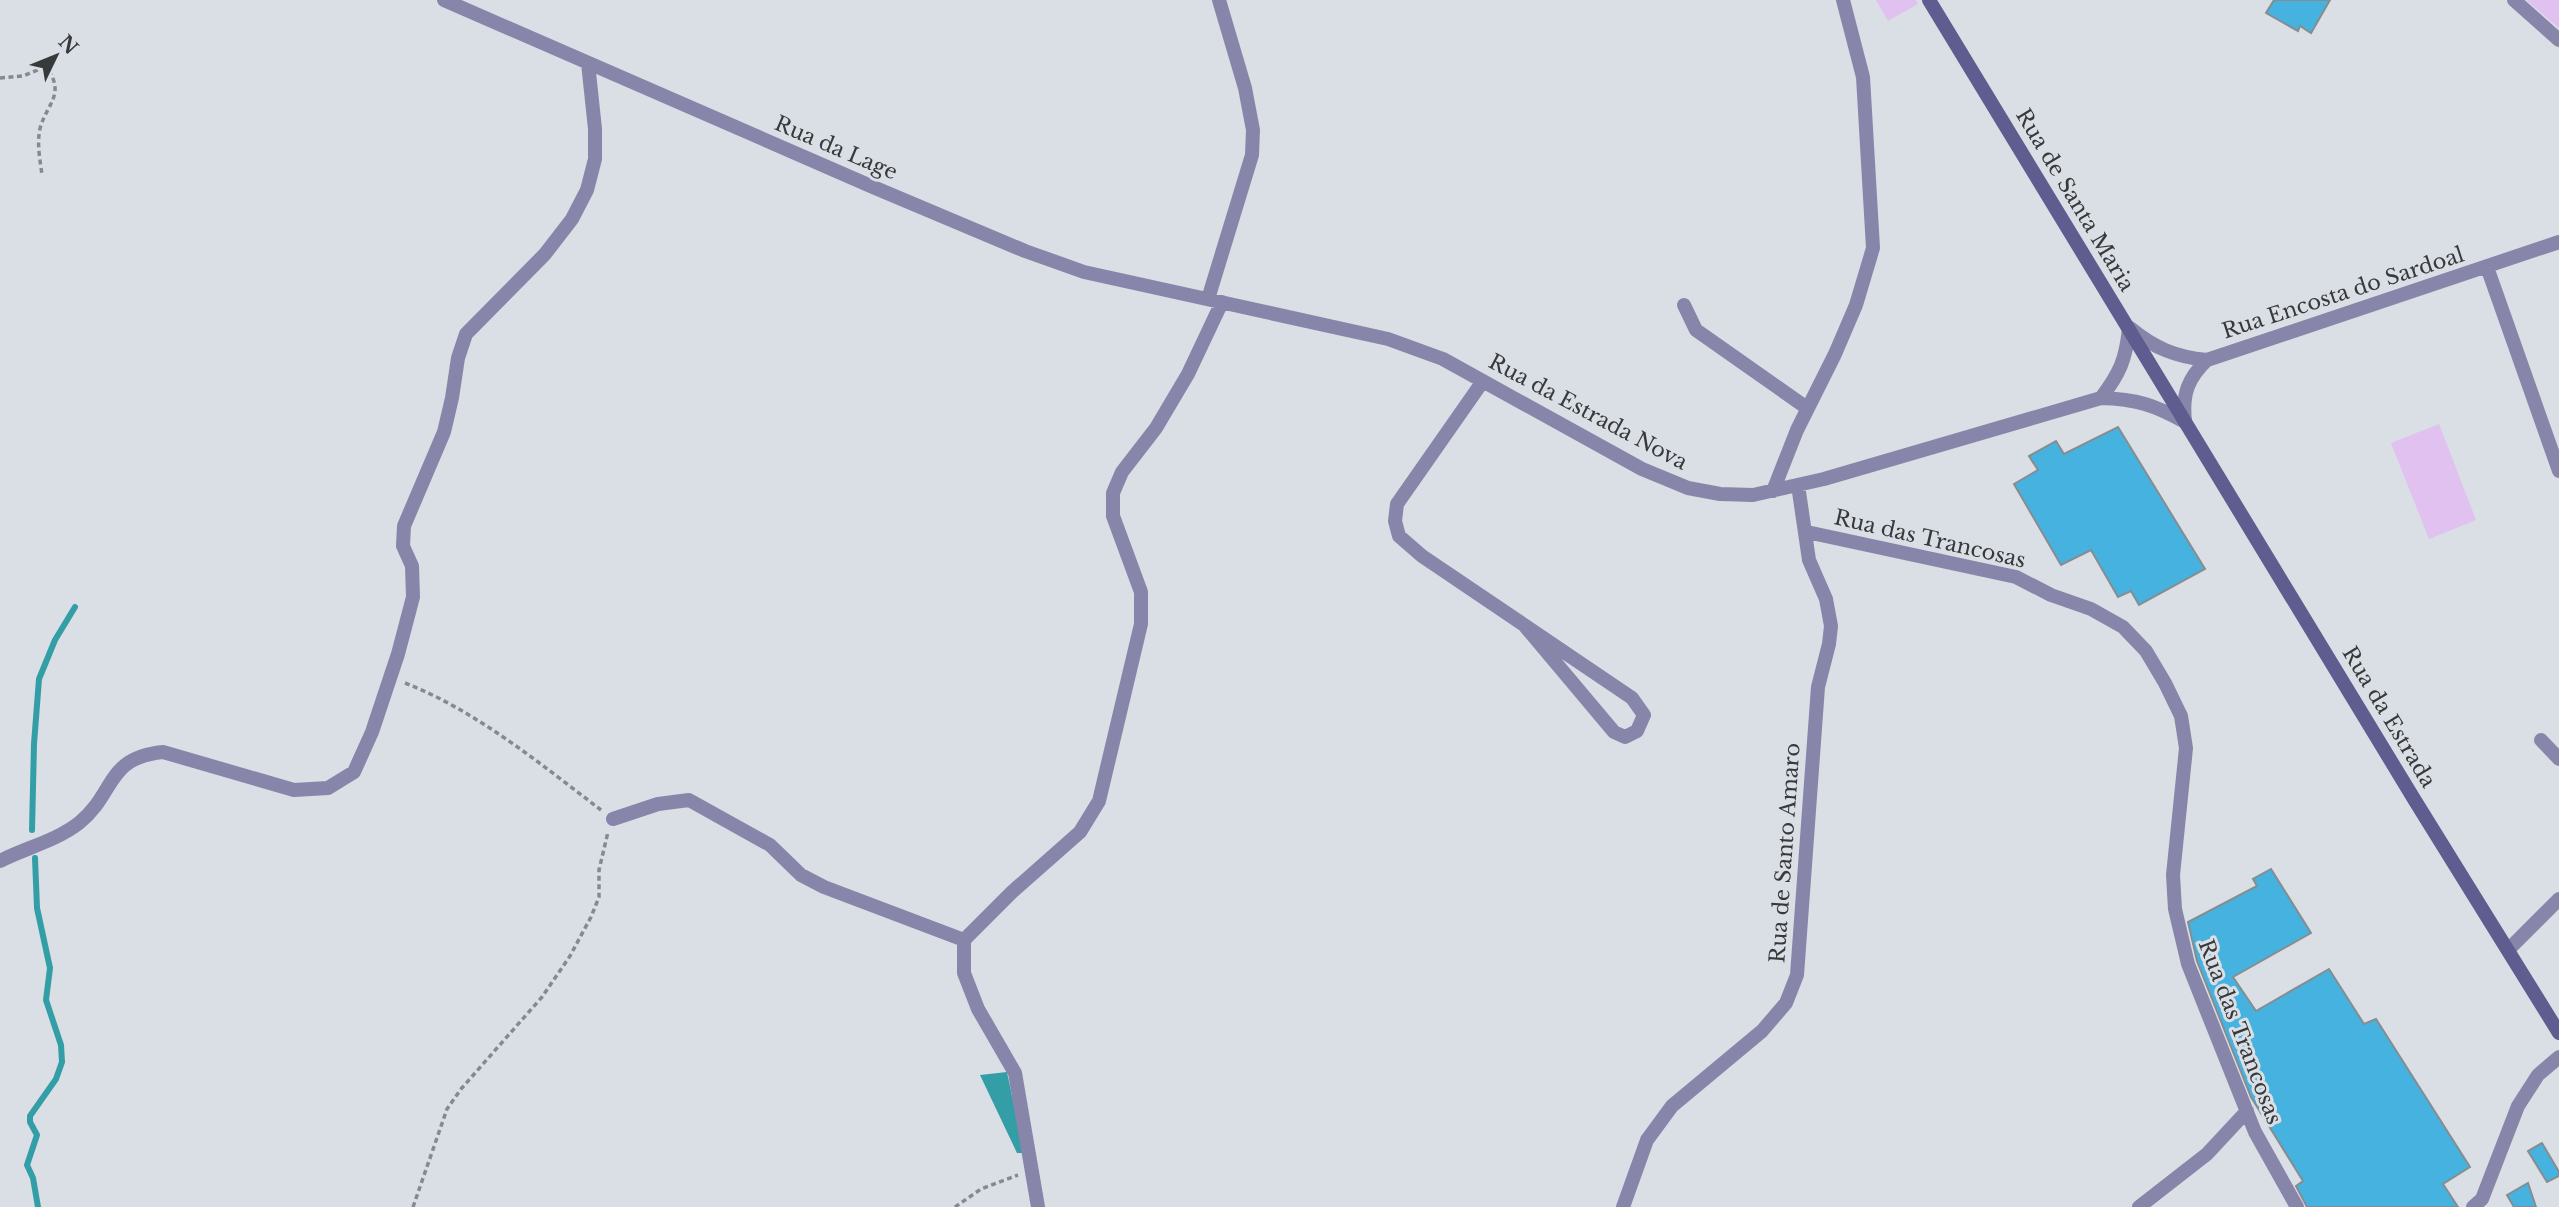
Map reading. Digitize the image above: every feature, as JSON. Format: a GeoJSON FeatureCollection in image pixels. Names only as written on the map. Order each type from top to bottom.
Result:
{"type":"FeatureCollection","features":[{"type":"Feature","properties":{"kind":"main road","name":"Rua de Santa Maria"},"geometry":{"type":"LineString","coordinates":[[1929,0],[2185,422]]}},
{"type":"Feature","properties":{"kind":"main road","name":"Rua da Estrada"},"geometry":{"type":"LineString","coordinates":[[2185,422],[2559,1033]]}},
{"type":"Feature","properties":{"kind":"street","name":"Rua da Lage"},"geometry":{"type":"LineString","coordinates":[[444,0],[1026,251],[1084,272],[1215,300]]}},
{"type":"Feature","properties":{"kind":"street"},"geometry":{"type":"LineString","coordinates":[[1038,1207],[1015,1073],[978,1009],[964,973],[964,940],[1080,832],[1099,801],[1141,624],[1141,592],[1113,516],[1113,493],[1122,472],[1156,428],[1188,374],[1215,300],[1248,167],[1254,130],[1245,88],[1219,0]]}},
{"type":"Feature","properties":{"kind":"street"},"geometry":{"type":"LineString","coordinates":[[1773,491],[1807,408],[1856,305],[1873,247],[1863,77],[1843,0]]}},
{"type":"Feature","properties":{"kind":"street"},"geometry":{"type":"LineString","coordinates":[[2514,0],[2559,40]]}},
{"type":"Feature","properties":{"kind":"street"},"geometry":{"type":"LineString","coordinates":[[0,861],[52,838],[79,822],[124,764],[143,754],[163,752],[294,790],[328,788],[354,772],[372,732],[414,597],[412,565],[404,546],[404,526],[444,432],[458,358],[466,334],[545,254],[572,219],[587,190],[595,159],[595,129],[588,62]]}},
{"type":"Feature","properties":{"kind":"street","name":"Rua Encosta do Sardoal"},"geometry":{"type":"LineString","coordinates":[[2185,422],[2183,404],[2186,388],[2194,372],[2207,360],[2559,242]]}},
{"type":"Feature","properties":{"kind":"street"},"geometry":{"type":"LineString","coordinates":[[2487,267],[2553,438],[2559,471]]}},
{"type":"Feature","properties":{"kind":"street","name":"Rua da Estrada Nova"},"geometry":{"type":"LineString","coordinates":[[1215,300],[1388,339],[1443,359],[1642,469],[1688,488],[1731,495],[1753,495],[1798,485],[2101,398]]}},
{"type":"Feature","properties":{"kind":"street"},"geometry":{"type":"LineString","coordinates":[[1684,305],[1696,330],[1807,408]]}},
{"type":"Feature","properties":{"kind":"street"},"geometry":{"type":"LineString","coordinates":[[2129,328],[2165,352],[2185,358],[2207,360]]}},
{"type":"Feature","properties":{"kind":"street"},"geometry":{"type":"LineString","coordinates":[[2101,398],[2117,378],[2126,354],[2129,328]]}},
{"type":"Feature","properties":{"kind":"street"},"geometry":{"type":"LineString","coordinates":[[1483,381],[1397,504],[1395,521],[1399,536],[1422,556],[1632,698],[1644,715],[1637,731],[1625,737],[1614,732],[1524,625]]}},
{"type":"Feature","properties":{"kind":"street"},"geometry":{"type":"LineString","coordinates":[[2101,398],[2130,399],[2159,407],[2185,422]]}},
{"type":"Feature","properties":{"kind":"street","name":"Rua de Santo Amaro"},"geometry":{"type":"LineString","coordinates":[[1623,1207],[1647,1140],[1672,1106],[1762,1031],[1786,1003],[1797,975],[1818,687],[1831,626],[1826,600],[1809,560],[1798,485]]}},
{"type":"Feature","properties":{"kind":"street","name":"Rua das Trancosas"},"geometry":{"type":"LineString","coordinates":[[1807,532],[2016,577],[2051,595],[2102,615],[2123,627],[2146,651],[2181,716],[2186,748],[2173,875],[2175,909],[2188,964],[2255,1132],[2297,1207]]}},
{"type":"Feature","properties":{"kind":"street"},"geometry":{"type":"LineString","coordinates":[[2541,740],[2559,759]]}},
{"type":"Feature","properties":{"kind":"street"},"geometry":{"type":"LineString","coordinates":[[613,820],[658,804],[690,800],[770,845],[801,875],[812,881],[964,940]]}},
{"type":"Feature","properties":{"kind":"street"},"geometry":{"type":"LineString","coordinates":[[2508,950],[2559,899]]}},
{"type":"Feature","properties":{"kind":"street"},"geometry":{"type":"LineString","coordinates":[[2473,1207],[2482,1199],[2518,1106],[2538,1075],[2559,1057]]}},
{"type":"Feature","properties":{"kind":"street"},"geometry":{"type":"LineString","coordinates":[[2139,1207],[2207,1154],[2247,1111]]}},
{"type":"Feature","properties":{"kind":"path"},"geometry":{"type":"LineString","coordinates":[[0,78],[23,76],[40,69],[48,69],[54,79],[55,95],[41,126],[39,152],[42,175]]}},
{"type":"Feature","properties":{"kind":"path"},"geometry":{"type":"LineString","coordinates":[[390,677],[425,691],[484,725],[613,820],[604,844],[599,870],[600,897],[591,918],[570,956],[542,997],[461,1088],[447,1109],[413,1207]]}},
{"type":"Feature","properties":{"kind":"path"},"geometry":{"type":"LineString","coordinates":[[955,1207],[981,1189],[1033,1171]]}},
{"type":"Feature","properties":{"kind":"shaded area"},"geometry":{"type":"Polygon","coordinates":[[[1876,0],[1916,0],[1918,4],[1888,21],[1876,0]]]}},
{"type":"Feature","properties":{"kind":"shaded area"},"geometry":{"type":"Polygon","coordinates":[[[2526,0],[2559,0],[2559,28],[2526,0]]]}},
{"type":"Feature","properties":{"kind":"shaded area"},"geometry":{"type":"Polygon","coordinates":[[[2439,424],[2476,520],[2429,539],[2391,443],[2439,424]]]}},
{"type":"Feature","properties":{"kind":"water"},"geometry":{"type":"Polygon","coordinates":[[[1007,1072],[1024,1153],[1017,1153],[980,1075],[1007,1072]]]}},
{"type":"Feature","properties":{"kind":"building"},"geometry":{"type":"Polygon","coordinates":[[[2274,0],[2330,0],[2311,33],[2300,26],[2298,31],[2266,13],[2274,0]]]}},
{"type":"Feature","properties":{"kind":"building"},"geometry":{"type":"Polygon","coordinates":[[[2118,427],[2205,569],[2139,605],[2131,591],[2118,597],[2091,550],[2061,565],[2014,484],[2038,470],[2029,456],[2056,441],[2064,454],[2118,427]]]}},
{"type":"Feature","properties":{"kind":"building"},"geometry":{"type":"Polygon","coordinates":[[[2271,869],[2311,933],[2233,977],[2256,1011],[2329,969],[2364,1024],[2376,1019],[2470,1167],[2443,1184],[2458,1207],[2307,1207],[2296,1186],[2303,1181],[2251,1097],[2197,961],[2188,922],[2257,886],[2253,879],[2271,869]]]}},
{"type":"Feature","properties":{"kind":"building"},"geometry":{"type":"Polygon","coordinates":[[[2542,1143],[2559,1172],[2559,1176],[2547,1182],[2528,1151],[2542,1143]]]}},
{"type":"Feature","properties":{"kind":"building"},"geometry":{"type":"Polygon","coordinates":[[[2528,1183],[2536,1207],[2514,1207],[2507,1195],[2528,1183]]]}},
{"type":"Feature","properties":{"kind":"waterway"},"geometry":{"type":"LineString","coordinates":[[32,830],[39,679],[55,640],[75,607]]}},
{"type":"Feature","properties":{"kind":"waterway"},"geometry":{"type":"LineString","coordinates":[[35,858],[37,908],[50,968],[46,1000],[61,1045],[62,1062],[56,1079],[30,1116],[37,1135],[27,1165],[33,1178],[38,1207]]}}]}
